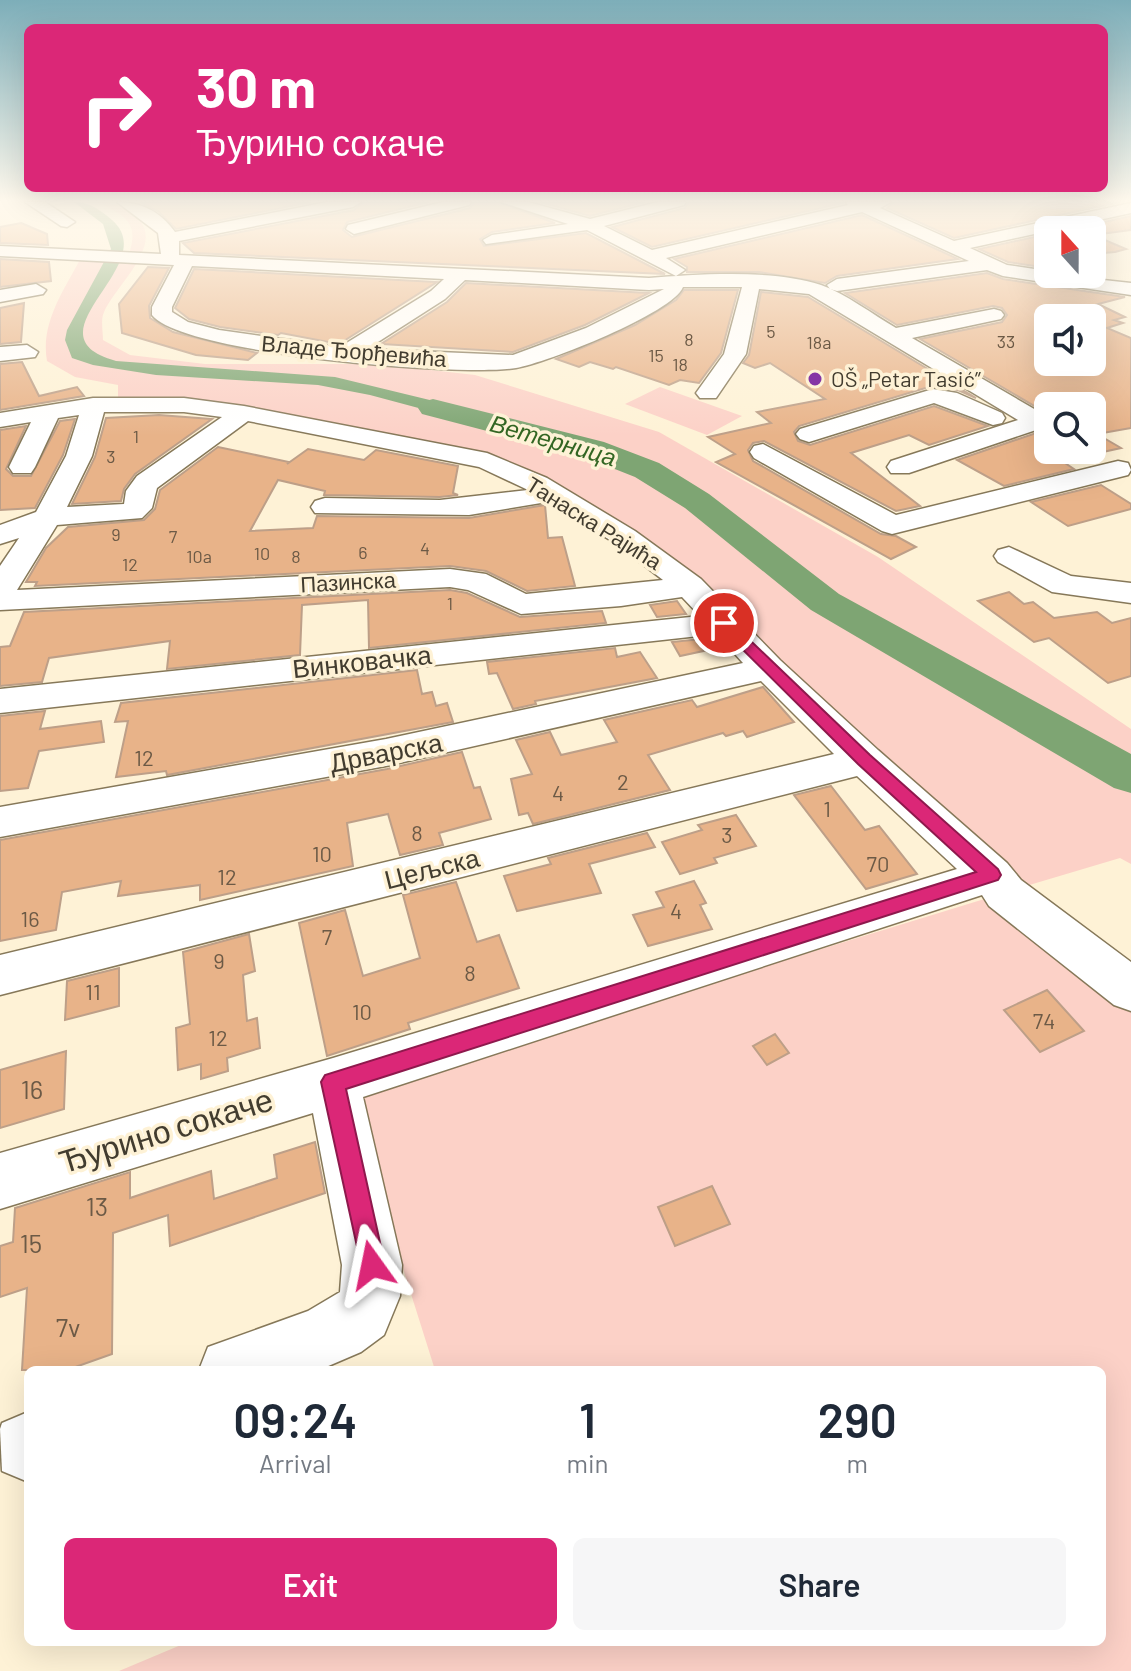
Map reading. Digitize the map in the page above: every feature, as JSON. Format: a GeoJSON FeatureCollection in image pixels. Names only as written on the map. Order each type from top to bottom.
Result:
{"type":"FeatureCollection","features":[{"type":"Feature","properties":{"kind":"street","name":"Владе Ђорђевића"},"geometry":{"type":"LineString","coordinates":[[171,280],[162,315],[169,323],[216,338],[306,352],[519,361],[637,314],[682,283]]}},
{"type":"Feature","properties":{"kind":"street"},"geometry":{"type":"LineString","coordinates":[[300,290],[307,280]]}},
{"type":"Feature","properties":{"kind":"street"},"geometry":{"type":"LineString","coordinates":[[345,353],[438,295],[454,280]]}},
{"type":"Feature","properties":{"kind":"street"},"geometry":{"type":"LineString","coordinates":[[608,280],[750,289],[824,290],[898,280]]}},
{"type":"Feature","properties":{"kind":"street"},"geometry":{"type":"LineString","coordinates":[[682,283],[704,280]]}},
{"type":"Feature","properties":{"kind":"street"},"geometry":{"type":"LineString","coordinates":[[721,280],[824,290],[1034,426]]}},
{"type":"Feature","properties":{"kind":"street"},"geometry":{"type":"LineString","coordinates":[[1019,280],[1040,291]]}},
{"type":"Feature","properties":{"kind":"street"},"geometry":{"type":"LineString","coordinates":[[1075,280],[1131,289]]}},
{"type":"Feature","properties":{"kind":"street"},"geometry":{"type":"LineString","coordinates":[[708,393],[735,354],[750,289]]}},
{"type":"Feature","properties":{"kind":"street"},"geometry":{"type":"LineString","coordinates":[[0,296],[36,290]]}},
{"type":"Feature","properties":{"kind":"street"},"geometry":{"type":"LineString","coordinates":[[893,335],[994,315]]}},
{"type":"Feature","properties":{"kind":"street"},"geometry":{"type":"LineString","coordinates":[[0,354],[27,352]]}},
{"type":"Feature","properties":{"kind":"street"},"geometry":{"type":"LineString","coordinates":[[809,434],[933,396],[949,398],[1034,426]]}},
{"type":"Feature","properties":{"kind":"street"},"geometry":{"type":"LineString","coordinates":[[0,591],[49,517],[83,451],[93,405]]}},
{"type":"Feature","properties":{"kind":"street","name":"Танаска Рајића"},"geometry":{"type":"LineString","coordinates":[[0,420],[93,405],[184,405],[244,413],[487,461],[552,492],[625,537],[690,586],[768,668],[864,760],[992,875],[1005,893],[1131,990]]}},
{"type":"Feature","properties":{"kind":"street"},"geometry":{"type":"LineString","coordinates":[[22,467],[48,412]]}},
{"type":"Feature","properties":{"kind":"street"},"geometry":{"type":"LineString","coordinates":[[0,535],[49,517],[126,513],[138,508],[140,491],[147,482],[244,413]]}},
{"type":"Feature","properties":{"kind":"street"},"geometry":{"type":"LineString","coordinates":[[900,467],[1034,426]]}},
{"type":"Feature","properties":{"kind":"street"},"geometry":{"type":"LineString","coordinates":[[763,452],[892,525],[1115,464]]}},
{"type":"Feature","properties":{"kind":"street"},"geometry":{"type":"LineString","coordinates":[[325,507],[473,505],[524,500],[552,492]]}},
{"type":"Feature","properties":{"kind":"street"},"geometry":{"type":"LineString","coordinates":[[1009,556],[1063,585],[1089,591],[1131,593]]}},
{"type":"Feature","properties":{"kind":"street","name":"Пазинска"},"geometry":{"type":"LineString","coordinates":[[0,600],[450,578],[475,581],[521,604],[621,596],[690,586]]}},
{"type":"Feature","properties":{"kind":"street","name":"Винковачка"},"geometry":{"type":"LineString","coordinates":[[0,701],[724,623]]}},
{"type":"Feature","properties":{"kind":"street","name":"Дрварска"},"geometry":{"type":"LineString","coordinates":[[0,822],[237,782],[417,747],[768,668]]}},
{"type":"Feature","properties":{"kind":"street","name":"Цељска"},"geometry":{"type":"LineString","coordinates":[[0,975],[665,812],[864,760]]}},
{"type":"Feature","properties":{"kind":"street","name":"Ђурино сокаче"},"geometry":{"type":"LineString","coordinates":[[0,1181],[333,1082],[992,875]]}},
{"type":"Feature","properties":{"kind":"street"},"geometry":{"type":"LineString","coordinates":[[242,1366],[341,1329],[361,1315],[371,1294],[372,1265],[333,1082]]}},
{"type":"Feature","properties":{"kind":"shaded area"},"geometry":{"type":"Polygon","coordinates":[[[69,280],[125,280],[102,318],[103,340],[130,355],[205,364],[377,364],[475,375],[659,432],[878,557],[1131,729],[1131,864],[1120,858],[1006,892],[1131,990],[1131,1671],[119,1671],[178,1646],[1106,1646],[1106,1366],[434,1366],[348,1094],[1004,893],[690,586],[487,461],[244,413],[118,404],[118,385],[75,377],[47,361],[47,333],[69,280]]]}},
{"type":"Feature","properties":{"kind":"shaded area"},"geometry":{"type":"Polygon","coordinates":[[[94,280],[110,280],[87,317],[83,334],[91,349],[116,361],[335,377],[512,420],[497,429],[370,395],[318,385],[156,375],[93,365],[72,358],[65,340],[67,330],[94,280]]]}},
{"type":"Feature","properties":{"kind":"shaded area"},"geometry":{"type":"Polygon","coordinates":[[[660,387],[742,416],[707,435],[625,404],[660,387]]]}},
{"type":"Feature","properties":{"kind":"building"},"geometry":{"type":"Polygon","coordinates":[[[0,280],[51,280],[51,281],[0,287],[0,280]]]}},
{"type":"Feature","properties":{"kind":"building"},"geometry":{"type":"Polygon","coordinates":[[[138,280],[163,280],[149,306],[150,318],[173,332],[257,353],[248,360],[196,355],[122,333],[119,304],[138,280]]]}},
{"type":"Feature","properties":{"kind":"building"},"geometry":{"type":"Polygon","coordinates":[[[189,280],[437,282],[339,344],[281,333],[220,327],[189,319],[175,308],[189,280]]]}},
{"type":"Feature","properties":{"kind":"building"},"geometry":{"type":"Polygon","coordinates":[[[937,280],[1010,280],[1034,284],[1034,288],[1064,288],[1125,297],[1098,304],[1034,304],[1034,376],[1106,376],[1106,308],[1125,317],[1114,320],[1123,323],[1107,328],[1131,338],[1131,428],[1106,432],[1106,392],[1034,392],[1034,406],[920,339],[1002,322],[1007,315],[1002,308],[993,306],[897,325],[845,293],[937,280]]]}},
{"type":"Feature","properties":{"kind":"building"},"geometry":{"type":"Polygon","coordinates":[[[466,283],[649,293],[585,325],[513,352],[381,344],[447,302],[466,283]]]}},
{"type":"Feature","properties":{"kind":"building"},"geometry":{"type":"Polygon","coordinates":[[[684,290],[738,290],[721,353],[699,383],[680,380],[669,385],[616,367],[613,369],[590,362],[579,367],[556,359],[635,325],[676,300],[684,290]]]}},
{"type":"Feature","properties":{"kind":"building"},"geometry":{"type":"Polygon","coordinates":[[[761,292],[808,297],[976,398],[958,390],[932,386],[799,426],[794,432],[798,441],[810,445],[934,406],[988,426],[929,445],[909,435],[851,453],[920,506],[896,511],[764,441],[753,443],[748,450],[753,461],[881,534],[896,536],[916,547],[891,559],[716,462],[735,454],[708,437],[771,423],[757,412],[825,399],[770,363],[755,368],[743,363],[749,355],[761,292]]]}},
{"type":"Feature","properties":{"kind":"building"},"geometry":{"type":"Polygon","coordinates":[[[24,303],[21,342],[0,344],[0,308],[24,303]]]}},
{"type":"Feature","properties":{"kind":"building"},"geometry":{"type":"Polygon","coordinates":[[[22,362],[39,396],[77,387],[84,396],[0,410],[0,364],[22,362]]]}},
{"type":"Feature","properties":{"kind":"building"},"geometry":{"type":"Polygon","coordinates":[[[159,415],[212,419],[135,474],[124,489],[121,501],[72,504],[95,457],[106,418],[159,415]]]}},
{"type":"Feature","properties":{"kind":"building"},"geometry":{"type":"Polygon","coordinates":[[[75,419],[63,455],[35,508],[0,510],[0,430],[26,426],[6,469],[13,476],[31,476],[60,421],[75,419]]]}},
{"type":"Feature","properties":{"kind":"building"},"geometry":{"type":"Polygon","coordinates":[[[1034,434],[1034,464],[1066,464],[1074,469],[1004,486],[957,460],[1034,434]]]}},
{"type":"Feature","properties":{"kind":"building"},"geometry":{"type":"Polygon","coordinates":[[[1106,439],[1121,448],[1106,451],[1106,439]]]}},
{"type":"Feature","properties":{"kind":"building"},"geometry":{"type":"Polygon","coordinates":[[[218,447],[289,462],[287,464],[308,449],[364,460],[376,450],[458,466],[453,493],[458,495],[440,497],[324,495],[325,491],[278,480],[250,531],[313,528],[317,516],[469,518],[545,505],[548,538],[562,537],[575,586],[527,591],[486,571],[450,566],[35,586],[37,582],[26,582],[46,548],[68,527],[144,520],[155,509],[160,490],[218,447]]]}},
{"type":"Feature","properties":{"kind":"building"},"geometry":{"type":"Polygon","coordinates":[[[1101,485],[1131,504],[1131,509],[1068,526],[1031,502],[1101,485]]]}},
{"type":"Feature","properties":{"kind":"building"},"geometry":{"type":"Polygon","coordinates":[[[450,590],[467,593],[520,617],[602,611],[606,623],[369,648],[368,600],[302,605],[300,655],[167,669],[170,641],[49,658],[42,682],[0,686],[0,647],[10,646],[24,612],[450,590]]]}},
{"type":"Feature","properties":{"kind":"building"},"geometry":{"type":"Polygon","coordinates":[[[1009,592],[1024,604],[1033,602],[1054,618],[1097,612],[1112,623],[1131,618],[1131,676],[1108,683],[1049,638],[1034,642],[978,601],[1009,592]]]}},
{"type":"Feature","properties":{"kind":"building"},"geometry":{"type":"Polygon","coordinates":[[[677,601],[686,614],[657,617],[650,605],[677,601]]]}},
{"type":"Feature","properties":{"kind":"building"},"geometry":{"type":"Polygon","coordinates":[[[701,639],[708,650],[680,656],[672,642],[701,639]]]}},
{"type":"Feature","properties":{"kind":"building"},"geometry":{"type":"Polygon","coordinates":[[[615,648],[617,657],[640,652],[657,678],[535,701],[536,704],[513,709],[497,673],[489,674],[487,662],[615,648]]]}},
{"type":"Feature","properties":{"kind":"building"},"geometry":{"type":"Polygon","coordinates":[[[417,670],[422,694],[432,692],[436,706],[447,703],[453,722],[167,775],[166,771],[116,777],[128,721],[115,722],[121,703],[417,670]]]}},
{"type":"Feature","properties":{"kind":"building"},"geometry":{"type":"Polygon","coordinates":[[[763,687],[794,722],[747,737],[743,731],[726,736],[723,733],[648,755],[670,790],[533,824],[528,813],[519,815],[511,779],[532,774],[516,740],[550,732],[561,755],[617,742],[604,720],[692,700],[697,707],[763,687]]]}},
{"type":"Feature","properties":{"kind":"building"},"geometry":{"type":"Polygon","coordinates":[[[45,711],[40,729],[101,721],[104,742],[39,751],[28,788],[0,791],[0,716],[45,711]]]}},
{"type":"Feature","properties":{"kind":"building"},"geometry":{"type":"Polygon","coordinates":[[[462,752],[474,788],[480,787],[491,819],[439,833],[443,845],[400,855],[388,814],[347,823],[353,866],[200,900],[200,885],[118,896],[121,881],[62,892],[56,930],[0,941],[0,840],[387,769],[462,752]]]}},
{"type":"Feature","properties":{"kind":"building"},"geometry":{"type":"Polygon","coordinates":[[[831,786],[865,830],[879,826],[917,874],[866,889],[794,795],[831,786]]]}},
{"type":"Feature","properties":{"kind":"building"},"geometry":{"type":"Polygon","coordinates":[[[736,815],[756,846],[714,858],[717,863],[680,874],[662,842],[702,830],[698,825],[736,815]]]}},
{"type":"Feature","properties":{"kind":"building"},"geometry":{"type":"Polygon","coordinates":[[[647,833],[655,847],[589,864],[601,893],[517,911],[504,876],[551,864],[548,858],[647,833]]]}},
{"type":"Feature","properties":{"kind":"building"},"geometry":{"type":"Polygon","coordinates":[[[694,881],[706,903],[700,905],[712,929],[648,946],[633,915],[664,907],[656,892],[694,881]]]}},
{"type":"Feature","properties":{"kind":"building"},"geometry":{"type":"Polygon","coordinates":[[[456,882],[477,942],[499,935],[519,988],[408,1023],[410,1029],[327,1056],[299,923],[345,910],[363,976],[420,958],[403,895],[456,882]]]}},
{"type":"Feature","properties":{"kind":"building"},"geometry":{"type":"Polygon","coordinates":[[[249,934],[255,971],[243,975],[247,1021],[257,1018],[260,1048],[227,1058],[228,1071],[201,1079],[201,1064],[178,1070],[176,1028],[190,1024],[183,952],[249,934]]]}},
{"type":"Feature","properties":{"kind":"building"},"geometry":{"type":"Polygon","coordinates":[[[119,968],[119,1006],[65,1020],[67,981],[119,968]]]}},
{"type":"Feature","properties":{"kind":"building"},"geometry":{"type":"Polygon","coordinates":[[[1047,990],[1084,1031],[1040,1052],[1004,1010],[1047,990]]]}},
{"type":"Feature","properties":{"kind":"building"},"geometry":{"type":"Polygon","coordinates":[[[775,1034],[789,1053],[767,1065],[753,1046],[775,1034]]]}},
{"type":"Feature","properties":{"kind":"building"},"geometry":{"type":"Polygon","coordinates":[[[66,1051],[64,1109],[0,1128],[0,1070],[66,1051]]]}},
{"type":"Feature","properties":{"kind":"building"},"geometry":{"type":"Polygon","coordinates":[[[315,1142],[325,1193],[170,1246],[168,1215],[113,1233],[112,1354],[78,1366],[24,1366],[22,1370],[27,1288],[0,1297],[0,1246],[13,1242],[15,1208],[130,1172],[130,1198],[211,1171],[214,1199],[277,1178],[274,1155],[315,1142]]]}},
{"type":"Feature","properties":{"kind":"building"},"geometry":{"type":"Polygon","coordinates":[[[712,1186],[730,1224],[675,1246],[658,1207],[712,1186]]]}},
{"type":"Feature","properties":{"kind":"waterway","name":"Ветерница"},"geometry":{"type":"LineString","coordinates":[[433,408],[593,449],[647,470],[697,501],[825,602],[1131,776]]}},
{"type":"Feature","properties":{"kind":"place","name":"OŠ „Petar Tasić”"},"geometry":{"type":"Point","coordinates":[815,379]}},
{"type":"Feature","properties":{"kind":"route"},"geometry":{"type":"LineString","coordinates":[[372,1265],[333,1082],[992,875],[864,760],[724,623]]}}]}
